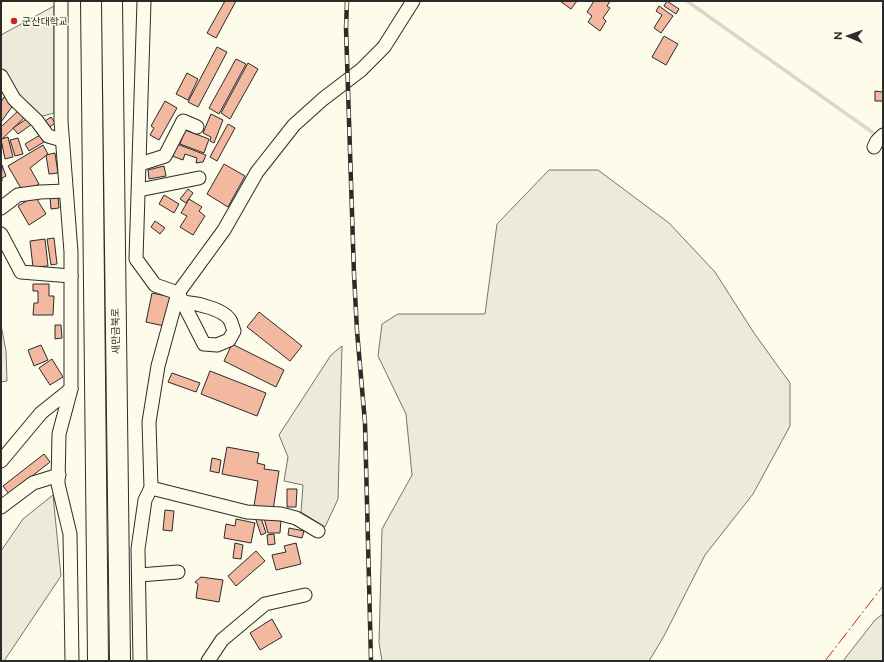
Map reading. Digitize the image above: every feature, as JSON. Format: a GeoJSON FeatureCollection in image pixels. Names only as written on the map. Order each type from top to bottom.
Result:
{"type":"FeatureCollection","features":[{"type":"Feature","properties":{"kind":"highway"},"geometry":{"type":"LineString","coordinates":[[84,1],[91,43]]}},
{"type":"Feature","properties":{"kind":"highway","name":"새만금북로"},"geometry":{"type":"LineString","coordinates":[[91,1],[98,661]]}},
{"type":"Feature","properties":{"kind":"highway","name":"새만금북로"},"geometry":{"type":"LineString","coordinates":[[112,1],[112,101],[120,661]]}},
{"type":"Feature","properties":{"kind":"highway"},"geometry":{"type":"LineString","coordinates":[[112,101],[123,44],[125,1]]}},
{"type":"Feature","properties":{"kind":"street"},"geometry":{"type":"LineString","coordinates":[[61,1],[61,121],[71,252],[71,389],[59,434],[58,484],[70,534],[72,661]]}},
{"type":"Feature","properties":{"kind":"street"},"geometry":{"type":"LineString","coordinates":[[144,1],[136,260],[155,285],[180,297]]}},
{"type":"Feature","properties":{"kind":"street"},"geometry":{"type":"LineString","coordinates":[[140,661],[138,548],[145,500],[150,488],[149,422],[158,366],[180,297],[224,230],[257,172],[294,125],[323,99],[361,70],[384,47],[413,1]]}},
{"type":"Feature","properties":{"kind":"street"},"geometry":{"type":"LineString","coordinates":[[1,76],[5,93],[14,99],[37,121],[48,136],[62,140]]}},
{"type":"Feature","properties":{"kind":"street"},"geometry":{"type":"LineString","coordinates":[[140,164],[165,156],[183,121],[197,127]]}},
{"type":"Feature","properties":{"kind":"street"},"geometry":{"type":"LineString","coordinates":[[139,190],[199,178]]}},
{"type":"Feature","properties":{"kind":"street"},"geometry":{"type":"LineString","coordinates":[[1,208],[18,195],[66,191]]}},
{"type":"Feature","properties":{"kind":"street"},"geometry":{"type":"LineString","coordinates":[[1,234],[21,272],[71,276]]}},
{"type":"Feature","properties":{"kind":"street"},"geometry":{"type":"LineString","coordinates":[[1,461],[41,413],[71,389]]}},
{"type":"Feature","properties":{"kind":"street"},"geometry":{"type":"LineString","coordinates":[[1,507],[33,483],[59,475]]}},
{"type":"Feature","properties":{"kind":"street"},"geometry":{"type":"LineString","coordinates":[[150,488],[247,512],[281,514],[296,518],[318,532]]}},
{"type":"Feature","properties":{"kind":"street"},"geometry":{"type":"LineString","coordinates":[[139,575],[178,572]]}},
{"type":"Feature","properties":{"kind":"street"},"geometry":{"type":"LineString","coordinates":[[208,661],[222,640],[265,604],[305,595]]}},
{"type":"Feature","properties":{"kind":"shaded area"},"geometry":{"type":"Polygon","coordinates":[[[54,6],[54,113],[39,117],[1,75],[1,35],[54,6]]]}},
{"type":"Feature","properties":{"kind":"shaded area"},"geometry":{"type":"Polygon","coordinates":[[[549,170],[598,170],[669,223],[715,272],[754,333],[790,383],[790,426],[753,494],[705,555],[664,636],[649,661],[382,661],[379,643],[382,529],[412,475],[406,414],[378,356],[382,324],[398,314],[485,314],[497,224],[549,170]]]}},
{"type":"Feature","properties":{"kind":"shaded area"},"geometry":{"type":"Polygon","coordinates":[[[1,325],[6,351],[7,381],[1,382],[1,325]]]}},
{"type":"Feature","properties":{"kind":"shaded area"},"geometry":{"type":"Polygon","coordinates":[[[342,346],[338,499],[325,527],[301,512],[303,485],[284,481],[288,457],[279,435],[331,355],[342,346]]]}},
{"type":"Feature","properties":{"kind":"shaded area"},"geometry":{"type":"Polygon","coordinates":[[[53,495],[61,576],[4,661],[1,661],[1,551],[23,519],[53,495]]]}},
{"type":"Feature","properties":{"kind":"shaded area"},"geometry":{"type":"Polygon","coordinates":[[[883,614],[883,661],[843,661],[875,620],[883,614]]]}},
{"type":"Feature","properties":{"kind":"building"},"geometry":{"type":"Polygon","coordinates":[[[225,1],[236,1],[216,38],[207,33],[225,1]]]}},
{"type":"Feature","properties":{"kind":"building"},"geometry":{"type":"Polygon","coordinates":[[[560,1],[577,1],[571,9],[560,1]]]}},
{"type":"Feature","properties":{"kind":"building"},"geometry":{"type":"Polygon","coordinates":[[[594,1],[610,1],[607,6],[610,8],[603,18],[606,21],[600,31],[588,22],[592,16],[587,12],[594,1]]]}},
{"type":"Feature","properties":{"kind":"building"},"geometry":{"type":"Polygon","coordinates":[[[667,1],[679,9],[676,14],[664,6],[667,1]]]}},
{"type":"Feature","properties":{"kind":"building"},"geometry":{"type":"Polygon","coordinates":[[[659,6],[673,16],[661,33],[654,28],[662,15],[656,11],[659,6]]]}},
{"type":"Feature","properties":{"kind":"building"},"geometry":{"type":"Polygon","coordinates":[[[664,36],[678,44],[666,65],[652,57],[664,36]]]}},
{"type":"Feature","properties":{"kind":"building"},"geometry":{"type":"Polygon","coordinates":[[[217,47],[227,52],[198,107],[188,102],[217,47]]]}},
{"type":"Feature","properties":{"kind":"building"},"geometry":{"type":"Polygon","coordinates":[[[236,59],[246,64],[219,114],[209,108],[236,59]]]}},
{"type":"Feature","properties":{"kind":"building"},"geometry":{"type":"Polygon","coordinates":[[[248,63],[258,69],[230,119],[221,113],[248,63]]]}},
{"type":"Feature","properties":{"kind":"building"},"geometry":{"type":"Polygon","coordinates":[[[187,73],[198,79],[188,100],[176,94],[187,73]]]}},
{"type":"Feature","properties":{"kind":"building"},"geometry":{"type":"Polygon","coordinates":[[[875,91],[883,92],[883,101],[875,101],[875,91]]]}},
{"type":"Feature","properties":{"kind":"building"},"geometry":{"type":"Polygon","coordinates":[[[4,97],[14,104],[1,122],[1,102],[4,97]]]}},
{"type":"Feature","properties":{"kind":"building"},"geometry":{"type":"Polygon","coordinates":[[[165,101],[177,108],[159,140],[150,135],[154,128],[151,126],[165,101]]]}},
{"type":"Feature","properties":{"kind":"building"},"geometry":{"type":"Polygon","coordinates":[[[20,109],[26,116],[1,140],[1,127],[20,109]]]}},
{"type":"Feature","properties":{"kind":"building"},"geometry":{"type":"Polygon","coordinates":[[[211,114],[223,120],[214,143],[210,141],[211,137],[203,133],[211,114]]]}},
{"type":"Feature","properties":{"kind":"building"},"geometry":{"type":"Polygon","coordinates":[[[51,117],[55,123],[47,129],[42,123],[51,117]]]}},
{"type":"Feature","properties":{"kind":"building"},"geometry":{"type":"Polygon","coordinates":[[[28,118],[32,124],[18,134],[13,128],[28,118]]]}},
{"type":"Feature","properties":{"kind":"building"},"geometry":{"type":"Polygon","coordinates":[[[228,124],[235,128],[217,161],[210,157],[228,124]]]}},
{"type":"Feature","properties":{"kind":"building"},"geometry":{"type":"Polygon","coordinates":[[[185,130],[209,139],[204,153],[180,144],[185,130]]]}},
{"type":"Feature","properties":{"kind":"building"},"geometry":{"type":"Polygon","coordinates":[[[40,135],[44,142],[29,151],[25,144],[40,135]]]}},
{"type":"Feature","properties":{"kind":"building"},"geometry":{"type":"Polygon","coordinates":[[[8,137],[13,157],[5,159],[1,139],[8,137]]]}},
{"type":"Feature","properties":{"kind":"building"},"geometry":{"type":"Polygon","coordinates":[[[18,138],[23,154],[15,156],[10,140],[18,138]]]}},
{"type":"Feature","properties":{"kind":"building"},"geometry":{"type":"Polygon","coordinates":[[[177,144],[206,155],[203,162],[196,163],[197,158],[185,154],[183,160],[172,156],[177,144]]]}},
{"type":"Feature","properties":{"kind":"building"},"geometry":{"type":"Polygon","coordinates":[[[43,145],[48,154],[30,168],[39,184],[27,191],[22,190],[8,166],[43,145]]]}},
{"type":"Feature","properties":{"kind":"building"},"geometry":{"type":"Polygon","coordinates":[[[55,153],[58,173],[49,174],[46,155],[55,153]]]}},
{"type":"Feature","properties":{"kind":"building"},"geometry":{"type":"Polygon","coordinates":[[[224,164],[245,176],[228,207],[207,194],[224,164]]]}},
{"type":"Feature","properties":{"kind":"building"},"geometry":{"type":"Polygon","coordinates":[[[2,165],[6,176],[2,178],[1,182],[2,165]]]}},
{"type":"Feature","properties":{"kind":"building"},"geometry":{"type":"Polygon","coordinates":[[[164,166],[166,176],[149,179],[148,170],[164,166]]]}},
{"type":"Feature","properties":{"kind":"building"},"geometry":{"type":"Polygon","coordinates":[[[188,189],[193,193],[186,203],[180,199],[188,189]]]}},
{"type":"Feature","properties":{"kind":"building"},"geometry":{"type":"Polygon","coordinates":[[[164,195],[179,204],[174,213],[159,204],[164,195]]]}},
{"type":"Feature","properties":{"kind":"building"},"geometry":{"type":"Polygon","coordinates":[[[35,196],[46,214],[29,225],[18,206],[35,196]]]}},
{"type":"Feature","properties":{"kind":"building"},"geometry":{"type":"Polygon","coordinates":[[[58,196],[59,208],[51,209],[50,197],[58,196]]]}},
{"type":"Feature","properties":{"kind":"building"},"geometry":{"type":"Polygon","coordinates":[[[189,199],[202,207],[199,211],[205,216],[193,235],[180,227],[187,216],[181,213],[189,199]]]}},
{"type":"Feature","properties":{"kind":"building"},"geometry":{"type":"Polygon","coordinates":[[[155,221],[165,228],[160,234],[151,227],[155,221]]]}},
{"type":"Feature","properties":{"kind":"building"},"geometry":{"type":"Polygon","coordinates":[[[54,238],[57,264],[51,265],[47,239],[54,238]]]}},
{"type":"Feature","properties":{"kind":"building"},"geometry":{"type":"Polygon","coordinates":[[[45,239],[48,266],[33,267],[30,241],[45,239]]]}},
{"type":"Feature","properties":{"kind":"building"},"geometry":{"type":"Polygon","coordinates":[[[33,284],[49,284],[49,296],[54,296],[53,315],[33,315],[34,303],[38,303],[38,291],[33,291],[33,284]]]}},
{"type":"Feature","properties":{"kind":"building"},"geometry":{"type":"Polygon","coordinates":[[[152,293],[171,297],[164,326],[146,322],[152,293]]]}},
{"type":"Feature","properties":{"kind":"building"},"geometry":{"type":"Polygon","coordinates":[[[259,312],[302,346],[290,361],[247,327],[259,312]]]}},
{"type":"Feature","properties":{"kind":"building"},"geometry":{"type":"Polygon","coordinates":[[[55,325],[61,325],[62,338],[55,339],[55,325]]]}},
{"type":"Feature","properties":{"kind":"building"},"geometry":{"type":"Polygon","coordinates":[[[232,344],[284,370],[276,387],[224,361],[232,344]]]}},
{"type":"Feature","properties":{"kind":"building"},"geometry":{"type":"Polygon","coordinates":[[[41,345],[48,360],[34,366],[28,350],[41,345]]]}},
{"type":"Feature","properties":{"kind":"building"},"geometry":{"type":"Polygon","coordinates":[[[52,359],[63,377],[50,385],[39,368],[52,359]]]}},
{"type":"Feature","properties":{"kind":"building"},"geometry":{"type":"Polygon","coordinates":[[[210,371],[266,393],[257,416],[201,394],[210,371]]]}},
{"type":"Feature","properties":{"kind":"building"},"geometry":{"type":"Polygon","coordinates":[[[172,373],[200,383],[196,392],[168,382],[172,373]]]}},
{"type":"Feature","properties":{"kind":"building"},"geometry":{"type":"Polygon","coordinates":[[[227,447],[259,453],[257,463],[265,465],[264,469],[279,471],[273,510],[254,506],[258,481],[222,474],[227,447]]]}},
{"type":"Feature","properties":{"kind":"building"},"geometry":{"type":"Polygon","coordinates":[[[44,454],[50,462],[9,494],[3,486],[44,454]]]}},
{"type":"Feature","properties":{"kind":"building"},"geometry":{"type":"Polygon","coordinates":[[[212,458],[221,460],[219,473],[210,471],[212,458]]]}},
{"type":"Feature","properties":{"kind":"building"},"geometry":{"type":"Polygon","coordinates":[[[287,489],[297,489],[296,507],[287,507],[287,489]]]}},
{"type":"Feature","properties":{"kind":"building"},"geometry":{"type":"Polygon","coordinates":[[[165,510],[174,511],[172,531],[163,530],[165,510]]]}},
{"type":"Feature","properties":{"kind":"building"},"geometry":{"type":"Polygon","coordinates":[[[260,515],[266,533],[261,535],[255,517],[260,515]]]}},
{"type":"Feature","properties":{"kind":"building"},"geometry":{"type":"Polygon","coordinates":[[[264,518],[281,519],[280,533],[268,533],[264,518]]]}},
{"type":"Feature","properties":{"kind":"building"},"geometry":{"type":"Polygon","coordinates":[[[236,519],[255,523],[251,543],[224,538],[226,524],[235,526],[236,519]]]}},
{"type":"Feature","properties":{"kind":"building"},"geometry":{"type":"Polygon","coordinates":[[[289,528],[304,531],[302,538],[288,535],[289,528]]]}},
{"type":"Feature","properties":{"kind":"building"},"geometry":{"type":"Polygon","coordinates":[[[274,534],[275,544],[268,545],[267,535],[274,534]]]}},
{"type":"Feature","properties":{"kind":"building"},"geometry":{"type":"Polygon","coordinates":[[[235,543],[243,545],[241,559],[233,558],[235,543]]]}},
{"type":"Feature","properties":{"kind":"building"},"geometry":{"type":"Polygon","coordinates":[[[296,543],[301,564],[276,570],[272,555],[286,552],[284,546],[296,543]]]}},
{"type":"Feature","properties":{"kind":"building"},"geometry":{"type":"Polygon","coordinates":[[[256,551],[265,561],[236,586],[228,576],[256,551]]]}},
{"type":"Feature","properties":{"kind":"building"},"geometry":{"type":"Polygon","coordinates":[[[201,577],[223,580],[219,602],[196,598],[198,584],[195,582],[201,577]]]}},
{"type":"Feature","properties":{"kind":"building"},"geometry":{"type":"Polygon","coordinates":[[[272,619],[282,637],[260,650],[250,633],[272,619]]]}},
{"type":"Feature","properties":{"kind":"waterway"},"geometry":{"type":"LineString","coordinates":[[687,1],[879,137]]}},
{"type":"Feature","properties":{"kind":"railway"},"geometry":{"type":"LineString","coordinates":[[347,1],[346,28],[354,274],[357,331],[365,423],[371,661]]}},
{"type":"Feature","properties":{"kind":"power"},"geometry":{"type":"LineString","coordinates":[[825,661],[883,586]]}},
{"type":"Feature","properties":{"kind":"place","name":"군산대학교"},"geometry":{"type":"Point","coordinates":[14,21]}}]}
